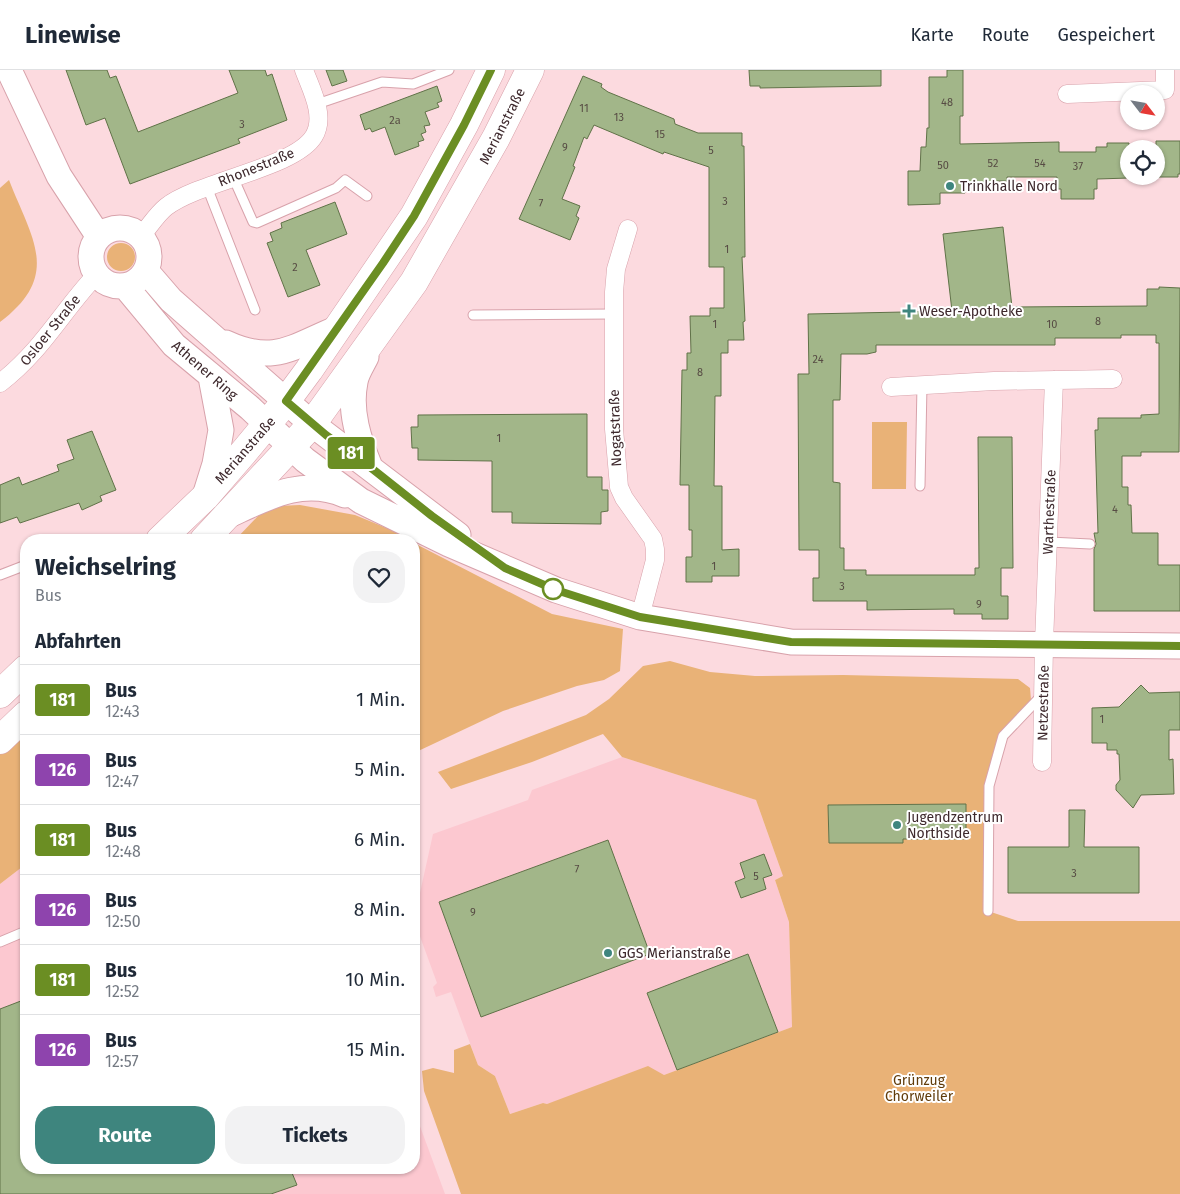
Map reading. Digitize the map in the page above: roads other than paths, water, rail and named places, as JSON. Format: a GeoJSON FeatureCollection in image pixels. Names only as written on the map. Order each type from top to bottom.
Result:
{"type":"FeatureCollection","features":[{"type":"Feature","properties":{"kind":"main road","name":"Merianstraße"},"geometry":{"type":"LineString","coordinates":[[166,534],[205,497],[268,425],[383,263],[414,216],[464,125],[491,70]]}},
{"type":"Feature","properties":{"kind":"main road","name":"Merianstraße"},"geometry":{"type":"LineString","coordinates":[[210,534],[312,424],[414,282],[434,251],[496,138],[530,70]]}},
{"type":"Feature","properties":{"kind":"main road"},"geometry":{"type":"LineString","coordinates":[[0,694],[20,675]]}},
{"type":"Feature","properties":{"kind":"main road"},"geometry":{"type":"LineString","coordinates":[[0,740],[20,721]]}},
{"type":"Feature","properties":{"kind":"street"},"geometry":{"type":"LineString","coordinates":[[8,70],[43,139],[120,233],[149,253],[146,271],[133,283],[125,286],[114,285],[104,281],[97,274],[91,259],[94,243],[120,233]]}},
{"type":"Feature","properties":{"kind":"street","name":"Rhonestraße"},"geometry":{"type":"LineString","coordinates":[[120,233],[188,195],[278,160],[307,144],[317,129],[319,116],[317,104],[304,70]]}},
{"type":"Feature","properties":{"kind":"street"},"geometry":{"type":"LineString","coordinates":[[1067,94],[1165,90],[1165,70]]}},
{"type":"Feature","properties":{"kind":"street","name":"Nogatstraße"},"geometry":{"type":"LineString","coordinates":[[628,229],[616,269],[614,429],[617,474],[624,498],[653,538],[655,549],[640,617]]}},
{"type":"Feature","properties":{"kind":"street"},"geometry":{"type":"LineString","coordinates":[[146,271],[162,291],[312,424],[432,516],[505,568]]}},
{"type":"Feature","properties":{"kind":"street","name":"Osloer Straße"},"geometry":{"type":"LineString","coordinates":[[0,383],[16,371],[44,341],[84,288],[97,274]]}},
{"type":"Feature","properties":{"kind":"street","name":"Athener Ring"},"geometry":{"type":"LineString","coordinates":[[125,286],[174,345],[250,408],[291,448],[362,501]]}},
{"type":"Feature","properties":{"kind":"street"},"geometry":{"type":"LineString","coordinates":[[212,337],[241,350],[259,354],[283,352],[336,329]]}},
{"type":"Feature","properties":{"kind":"street"},"geometry":{"type":"LineString","coordinates":[[370,467],[358,438],[354,414],[354,382],[376,336]]}},
{"type":"Feature","properties":{"kind":"street"},"geometry":{"type":"LineString","coordinates":[[205,497],[216,464],[221,430],[211,377]]}},
{"type":"Feature","properties":{"kind":"street"},"geometry":{"type":"LineString","coordinates":[[891,387],[1113,379]]}},
{"type":"Feature","properties":{"kind":"street","name":"Warthestraße"},"geometry":{"type":"LineString","coordinates":[[1044,643],[1054,380]]}},
{"type":"Feature","properties":{"kind":"street"},"geometry":{"type":"LineString","coordinates":[[229,515],[276,494],[302,487],[333,490],[362,501],[448,544],[556,590],[640,617],[791,642],[1044,643],[1180,646]]}},
{"type":"Feature","properties":{"kind":"street","name":"Netzestraße"},"geometry":{"type":"LineString","coordinates":[[1042,762],[1044,643]]}},
{"type":"Feature","properties":{"kind":"lane"},"geometry":{"type":"LineString","coordinates":[[317,104],[382,82],[413,84],[449,70]]}},
{"type":"Feature","properties":{"kind":"lane"},"geometry":{"type":"LineString","coordinates":[[233,177],[253,222],[257,223],[336,188],[346,180],[367,196]]}},
{"type":"Feature","properties":{"kind":"lane"},"geometry":{"type":"LineString","coordinates":[[207,187],[255,310]]}},
{"type":"Feature","properties":{"kind":"lane"},"geometry":{"type":"LineString","coordinates":[[473,316],[614,314]]}},
{"type":"Feature","properties":{"kind":"lane"},"geometry":{"type":"LineString","coordinates":[[920,486],[922,385]]}},
{"type":"Feature","properties":{"kind":"lane"},"geometry":{"type":"LineString","coordinates":[[1049,542],[1090,544]]}},
{"type":"Feature","properties":{"kind":"lane"},"geometry":{"type":"LineString","coordinates":[[0,575],[20,567]]}},
{"type":"Feature","properties":{"kind":"lane"},"geometry":{"type":"LineString","coordinates":[[988,912],[989,786],[1003,736],[1043,694]]}},
{"type":"Feature","properties":{"kind":"lane"},"geometry":{"type":"LineString","coordinates":[[0,942],[20,934]]}},
{"type":"Feature","properties":{"kind":"place","name":"Trinkhalle Nord"},"geometry":{"type":"Point","coordinates":[950,186]}},
{"type":"Feature","properties":{"kind":"place","name":"Weser-Apotheke"},"geometry":{"type":"Point","coordinates":[909,311]}},
{"type":"Feature","properties":{"kind":"place","name":"Jugendzentrum Northside"},"geometry":{"type":"Point","coordinates":[897,825]}},
{"type":"Feature","properties":{"kind":"place","name":"GGS Merianstraße"},"geometry":{"type":"Point","coordinates":[608,953]}},
{"type":"Feature","properties":{"kind":"park label","name":"Grünzug Chorweiler"},"geometry":{"type":"Point","coordinates":[919,1088]}}]}
